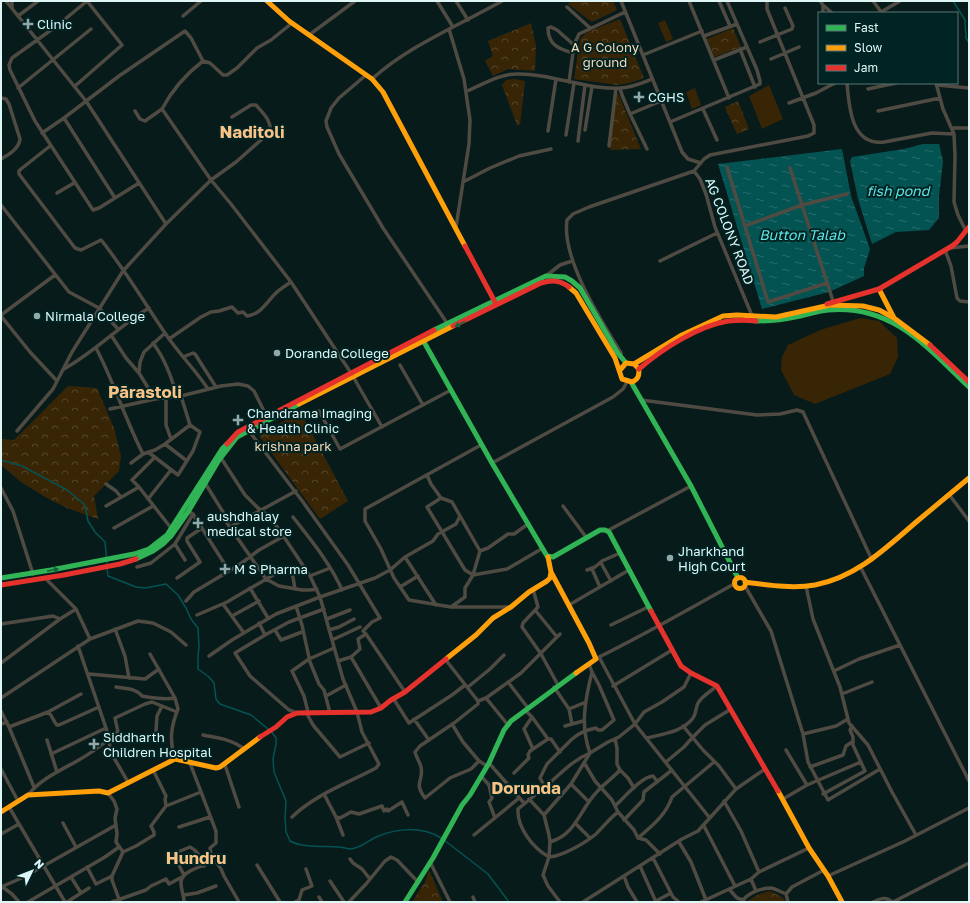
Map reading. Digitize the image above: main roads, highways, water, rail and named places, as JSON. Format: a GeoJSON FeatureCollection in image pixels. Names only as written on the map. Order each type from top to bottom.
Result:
{"type":"FeatureCollection","features":[{"type":"Feature","properties":{"kind":"main road"},"geometry":{"type":"LineString","coordinates":[[267,1],[292,23],[372,79],[383,92],[495,303]]}},
{"type":"Feature","properties":{"kind":"main road"},"geometry":{"type":"LineString","coordinates":[[813,309],[879,289],[947,249],[957,242],[967,229]]}},
{"type":"Feature","properties":{"kind":"main road"},"geometry":{"type":"LineString","coordinates":[[352,375],[424,342],[544,277],[565,276],[580,288],[621,357],[626,363],[634,364],[639,369],[638,378],[629,382]]}},
{"type":"Feature","properties":{"kind":"main road"},"geometry":{"type":"LineString","coordinates":[[1,578],[32,574],[122,557],[148,549],[167,535],[222,449],[238,432],[352,375],[448,323],[549,281],[565,284],[576,293],[615,358],[622,379],[629,382],[641,400],[690,486],[738,578],[742,578],[745,584]]}},
{"type":"Feature","properties":{"kind":"main road"},"geometry":{"type":"LineString","coordinates":[[879,289],[894,318]]}},
{"type":"Feature","properties":{"kind":"main road"},"geometry":{"type":"LineString","coordinates":[[639,369],[651,359],[701,329],[830,305],[863,306],[879,310],[894,318],[925,340],[969,386]]}},
{"type":"Feature","properties":{"kind":"main road"},"geometry":{"type":"LineString","coordinates":[[634,364],[680,336],[724,319],[779,318],[830,307],[862,309],[880,313],[902,326],[928,346],[969,386]]}},
{"type":"Feature","properties":{"kind":"main road"},"geometry":{"type":"LineString","coordinates":[[753,319],[783,322],[828,312],[851,312],[878,318],[891,324],[916,342],[969,386]]}},
{"type":"Feature","properties":{"kind":"main road"},"geometry":{"type":"LineString","coordinates":[[405,902],[447,834],[462,805],[470,795],[488,765],[504,730],[526,709],[597,658],[551,572],[548,557],[481,444],[424,342]]}},
{"type":"Feature","properties":{"kind":"main road"},"geometry":{"type":"LineString","coordinates":[[620,370],[626,363]]}},
{"type":"Feature","properties":{"kind":"main road"},"geometry":{"type":"LineString","coordinates":[[1,585],[47,580],[124,563],[149,554],[163,545],[191,513],[205,483],[221,458],[237,438],[268,418]]}},
{"type":"Feature","properties":{"kind":"main road"},"geometry":{"type":"LineString","coordinates":[[738,578],[735,580],[734,584],[736,588],[740,589],[745,584],[806,586],[832,581],[861,568],[872,560],[969,477]]}},
{"type":"Feature","properties":{"kind":"main road"},"geometry":{"type":"LineString","coordinates":[[911,527],[921,522],[969,481]]}},
{"type":"Feature","properties":{"kind":"main road"},"geometry":{"type":"LineString","coordinates":[[548,557],[553,556],[600,530],[607,530],[681,666],[691,673],[717,686],[783,799],[809,848],[828,876],[842,902]]}},
{"type":"Feature","properties":{"kind":"main road"},"geometry":{"type":"LineString","coordinates":[[85,563],[88,571]]}},
{"type":"Feature","properties":{"kind":"main road"},"geometry":{"type":"LineString","coordinates":[[1,812],[28,795],[99,791],[108,793],[175,758],[190,763],[216,768],[225,765],[243,748],[259,736],[277,726],[287,717],[297,713],[371,712],[381,708],[405,692],[476,634],[493,618],[511,607],[533,589],[549,580],[551,572]]}},
{"type":"Feature","properties":{"kind":"water","name":"fish pond"},"geometry":{"type":"Polygon","coordinates":[[[923,144],[939,144],[943,161],[939,196],[939,218],[929,230],[896,232],[872,244],[858,199],[850,161],[852,157],[904,149],[923,144]]]}},
{"type":"Feature","properties":{"kind":"water","name":"Button Talab"},"geometry":{"type":"Polygon","coordinates":[[[842,149],[851,196],[870,249],[864,268],[864,276],[829,292],[762,309],[718,164],[842,149]]]}},
{"type":"Feature","properties":{"kind":"waterway"},"geometry":{"type":"LineString","coordinates":[[953,1],[965,20],[966,38],[969,43]]}},
{"type":"Feature","properties":{"kind":"waterway"},"geometry":{"type":"LineString","coordinates":[[1,460],[22,466],[67,490],[84,504],[88,521],[95,532],[105,542],[107,564]]}},
{"type":"Feature","properties":{"kind":"waterway"},"geometry":{"type":"LineString","coordinates":[[107,568],[108,576],[136,587],[145,588],[166,584],[178,595],[191,619],[198,628],[198,669],[209,677],[214,683],[216,699],[220,704],[251,715],[268,729]]}},
{"type":"Feature","properties":{"kind":"waterway"},"geometry":{"type":"LineString","coordinates":[[271,731],[276,738],[273,759],[274,772],[286,801],[286,832],[290,841],[307,846],[340,847],[351,849],[361,846],[376,837],[401,830],[417,830],[433,834],[441,838]]}},
{"type":"Feature","properties":{"kind":"waterway"},"geometry":{"type":"LineString","coordinates":[[444,840],[488,874],[509,902]]}},
{"type":"Feature","properties":{"kind":"place","name":"Clinic"},"geometry":{"type":"Point","coordinates":[28,24]}},
{"type":"Feature","properties":{"kind":"place","name":"CGHS"},"geometry":{"type":"Point","coordinates":[639,97]}},
{"type":"Feature","properties":{"kind":"place","name":"Nirmala College"},"geometry":{"type":"Point","coordinates":[37,316]}},
{"type":"Feature","properties":{"kind":"place","name":"Doranda College"},"geometry":{"type":"Point","coordinates":[277,353]}},
{"type":"Feature","properties":{"kind":"place","name":"Chandrama Imaging & Health Clinic"},"geometry":{"type":"Point","coordinates":[238,420]}},
{"type":"Feature","properties":{"kind":"place","name":"aushdhalay medical store"},"geometry":{"type":"Point","coordinates":[198,523]}},
{"type":"Feature","properties":{"kind":"place","name":"Jharkhand High Court"},"geometry":{"type":"Point","coordinates":[670,558]}},
{"type":"Feature","properties":{"kind":"place","name":"M S Pharma"},"geometry":{"type":"Point","coordinates":[225,569]}},
{"type":"Feature","properties":{"kind":"place","name":"Siddharth Children Hospital"},"geometry":{"type":"Point","coordinates":[94,744]}},
{"type":"Feature","properties":{"kind":"district","name":"Naditoli"},"geometry":{"type":"Point","coordinates":[252,132]}},
{"type":"Feature","properties":{"kind":"district","name":"Pārastoli"},"geometry":{"type":"Point","coordinates":[145,392]}},
{"type":"Feature","properties":{"kind":"district","name":"Dorunda"},"geometry":{"type":"Point","coordinates":[526,788]}},
{"type":"Feature","properties":{"kind":"district","name":"Hundru"},"geometry":{"type":"Point","coordinates":[196,858]}},
{"type":"Feature","properties":{"kind":"park label","name":"A G Colony ground"},"geometry":{"type":"Point","coordinates":[605,54]}},
{"type":"Feature","properties":{"kind":"park label","name":"krishna park"},"geometry":{"type":"Point","coordinates":[293,446]}}]}
